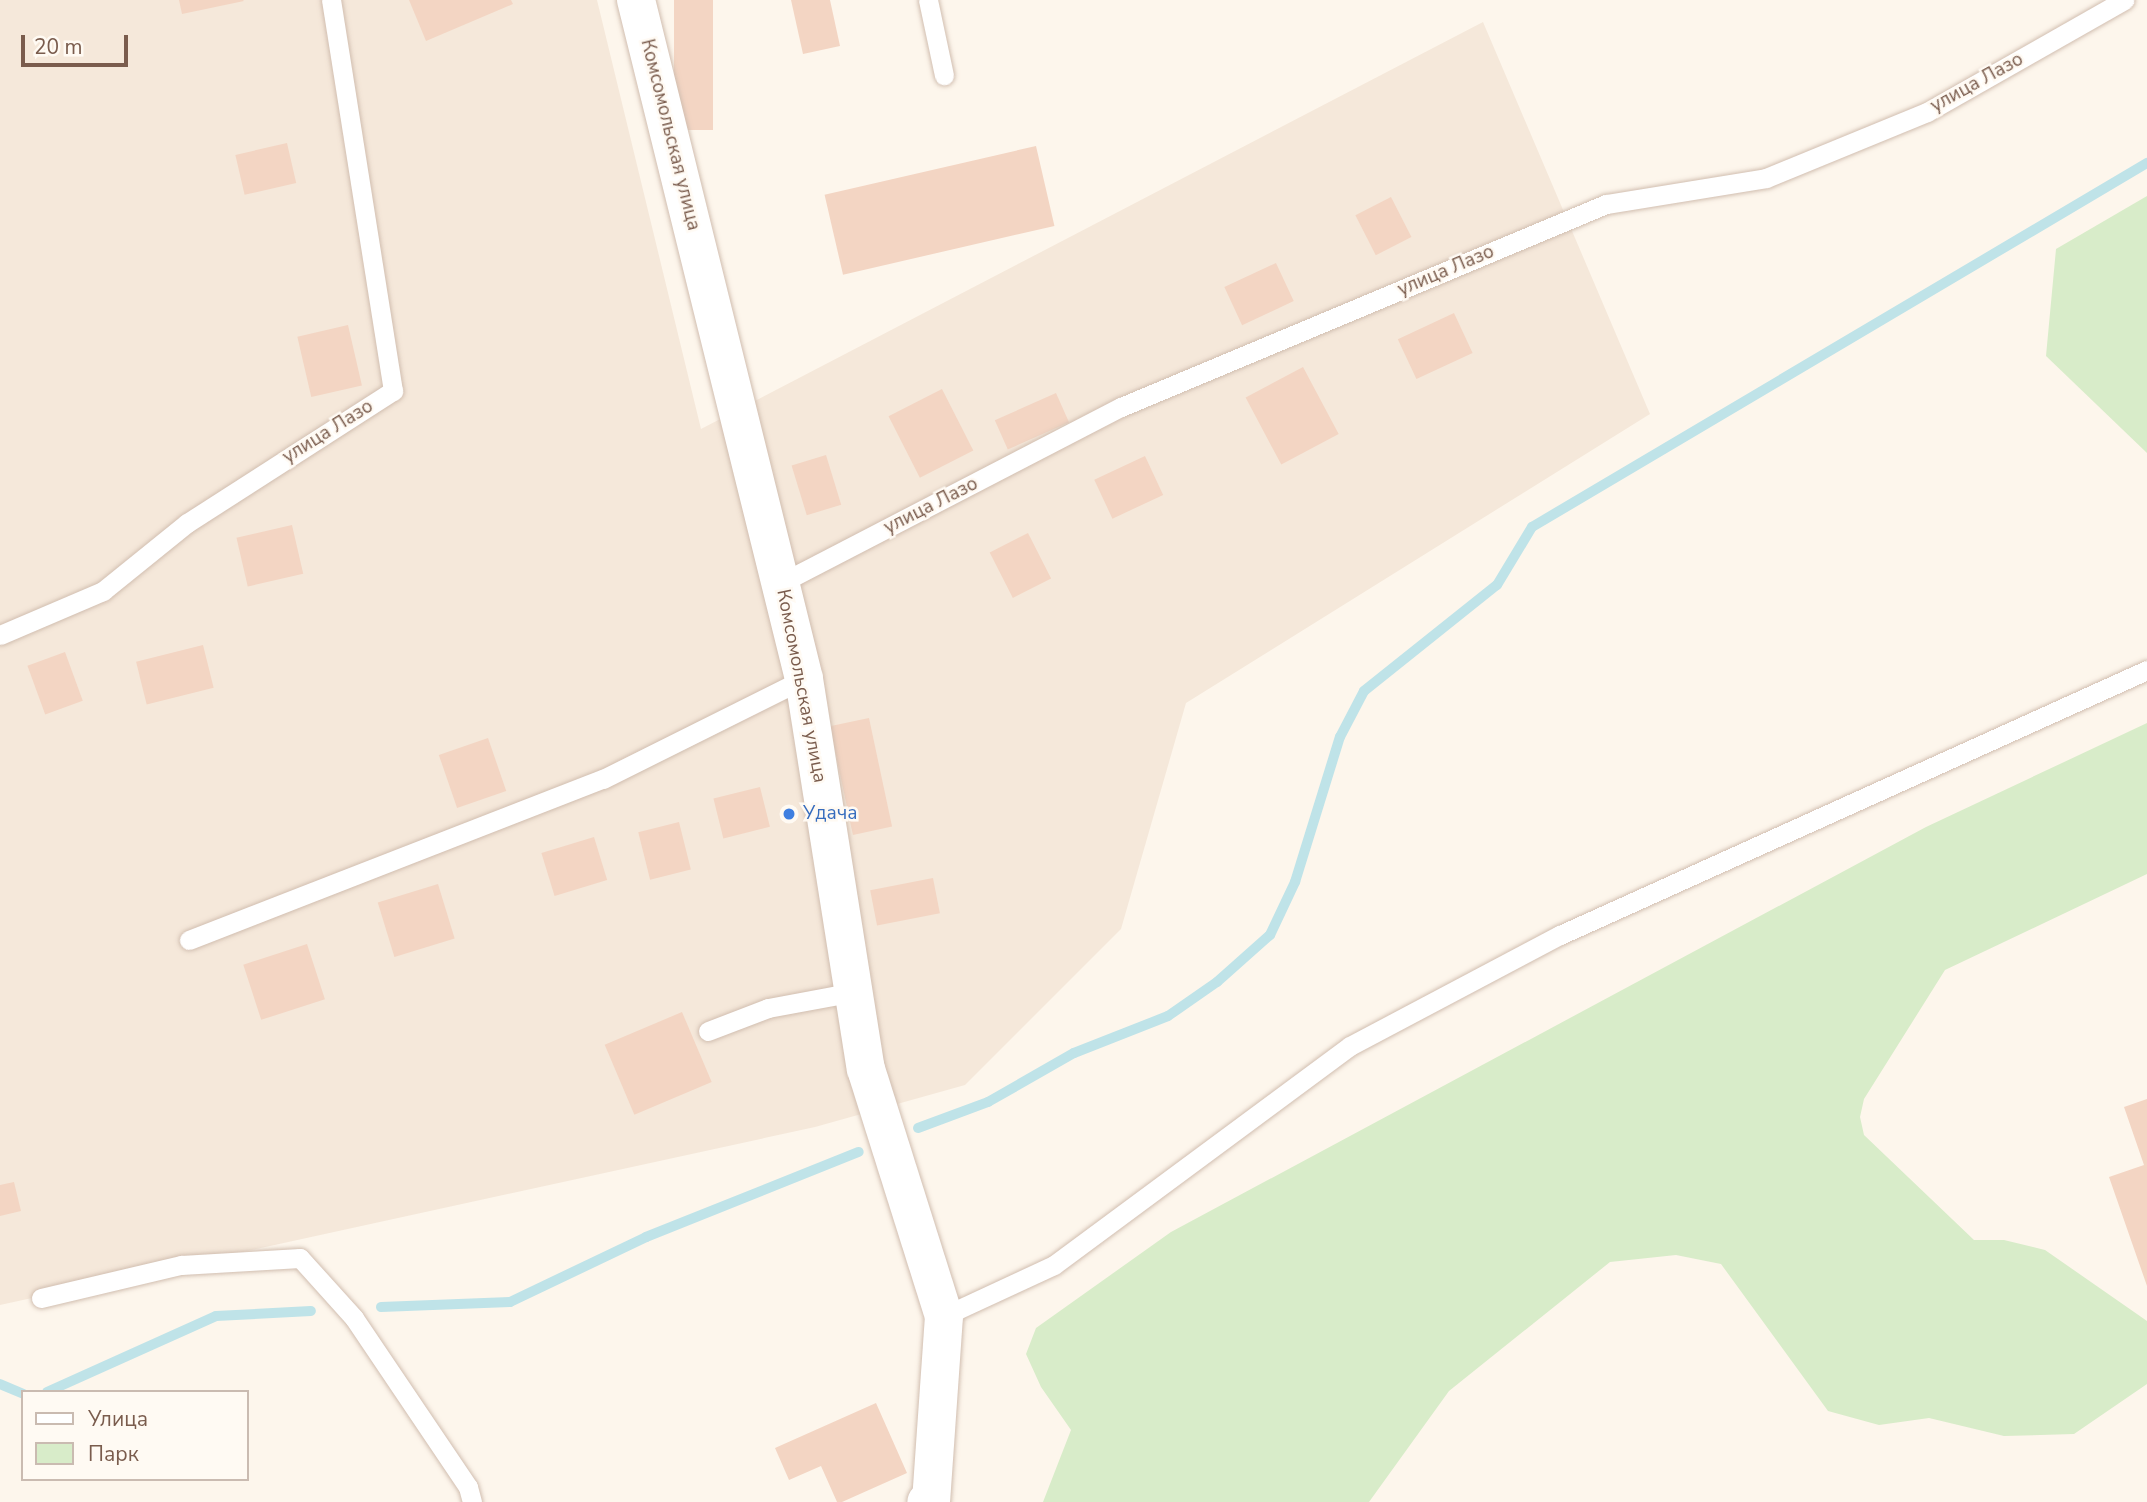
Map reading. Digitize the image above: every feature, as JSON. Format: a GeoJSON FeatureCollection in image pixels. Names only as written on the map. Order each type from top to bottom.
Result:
{"type":"FeatureCollection","features":[{"type":"Feature","properties":{"kind":"street","name":"Комсомольская улица"},"geometry":{"type":"LineString","coordinates":[[636,0],[804,679],[866,1069],[944,1316],[929,1501]]}},
{"type":"Feature","properties":{"kind":"lane","name":"улица Лазо"},"geometry":{"type":"LineString","coordinates":[[0,635],[103,592],[187,523],[393,391],[331,0]]}},
{"type":"Feature","properties":{"kind":"lane"},"geometry":{"type":"LineString","coordinates":[[928,0],[944,75]]}},
{"type":"Feature","properties":{"kind":"lane","name":"улица Лазо"},"geometry":{"type":"LineString","coordinates":[[781,583],[1121,407],[1606,204],[1766,178],[1927,112],[2124,0]]}},
{"type":"Feature","properties":{"kind":"lane"},"geometry":{"type":"LineString","coordinates":[[944,1316],[1054,1265],[1362,1040],[1560,935],[2147,670]]}},
{"type":"Feature","properties":{"kind":"lane"},"geometry":{"type":"LineString","coordinates":[[189,940],[603,779],[804,679]]}},
{"type":"Feature","properties":{"kind":"lane"},"geometry":{"type":"LineString","coordinates":[[708,1031],[768,1008],[854,992]]}},
{"type":"Feature","properties":{"kind":"lane"},"geometry":{"type":"LineString","coordinates":[[41,1297],[181,1265],[300,1258],[354,1318],[468,1487],[472,1502]]}},
{"type":"Feature","properties":{"kind":"shaded area"},"geometry":{"type":"Polygon","coordinates":[[[0,0],[597,0],[701,429],[1483,22],[1650,414],[1186,703],[1121,929],[965,1085],[815,1127],[0,1305],[0,0]]]}},
{"type":"Feature","properties":{"kind":"green space"},"geometry":{"type":"Polygon","coordinates":[[[2147,196],[2147,453],[2046,356],[2056,249],[2147,196]]]}},
{"type":"Feature","properties":{"kind":"green space"},"geometry":{"type":"Polygon","coordinates":[[[2147,723],[2147,874],[1945,970],[1864,1099],[1860,1117],[1864,1135],[1974,1240],[2004,1240],[2045,1250],[2147,1321],[2147,1384],[2074,1434],[2004,1436],[1929,1418],[1879,1425],[1828,1411],[1721,1264],[1676,1255],[1610,1262],[1449,1391],[1369,1502],[1043,1502],[1071,1430],[1041,1387],[1026,1354],[1036,1328],[1171,1232],[1926,827],[2147,723]]]}},
{"type":"Feature","properties":{"kind":"building"},"geometry":{"type":"Polygon","coordinates":[[[179,0],[243,0],[244,1],[182,14],[179,0]]]}},
{"type":"Feature","properties":{"kind":"building"},"geometry":{"type":"Polygon","coordinates":[[[409,0],[511,0],[513,4],[426,41],[409,0]]]}},
{"type":"Feature","properties":{"kind":"building"},"geometry":{"type":"Polygon","coordinates":[[[674,0],[713,0],[713,130],[674,130],[674,0]]]}},
{"type":"Feature","properties":{"kind":"building"},"geometry":{"type":"Polygon","coordinates":[[[791,0],[830,0],[840,46],[803,54],[791,0]]]}},
{"type":"Feature","properties":{"kind":"building"},"geometry":{"type":"Polygon","coordinates":[[[287,143],[296,183],[245,195],[235,155],[287,143]]]}},
{"type":"Feature","properties":{"kind":"building"},"geometry":{"type":"Polygon","coordinates":[[[1036,146],[1054,226],[843,275],[825,195],[1036,146]]]}},
{"type":"Feature","properties":{"kind":"building"},"geometry":{"type":"Polygon","coordinates":[[[1391,197],[1411,237],[1376,255],[1355,215],[1391,197]]]}},
{"type":"Feature","properties":{"kind":"building"},"geometry":{"type":"Polygon","coordinates":[[[1276,263],[1294,301],[1242,325],[1224,287],[1276,263]]]}},
{"type":"Feature","properties":{"kind":"building"},"geometry":{"type":"Polygon","coordinates":[[[1454,313],[1473,353],[1416,379],[1398,339],[1454,313]]]}},
{"type":"Feature","properties":{"kind":"building"},"geometry":{"type":"Polygon","coordinates":[[[348,325],[362,385],[311,397],[297,337],[348,325]]]}},
{"type":"Feature","properties":{"kind":"building"},"geometry":{"type":"Polygon","coordinates":[[[1303,367],[1339,434],[1281,465],[1246,398],[1303,367]]]}},
{"type":"Feature","properties":{"kind":"building"},"geometry":{"type":"Polygon","coordinates":[[[942,389],[973,450],[920,478],[889,416],[942,389]]]}},
{"type":"Feature","properties":{"kind":"building"},"geometry":{"type":"Polygon","coordinates":[[[1056,393],[1069,422],[1008,449],[995,420],[1056,393]]]}},
{"type":"Feature","properties":{"kind":"building"},"geometry":{"type":"Polygon","coordinates":[[[826,455],[841,505],[807,515],[792,466],[826,455]]]}},
{"type":"Feature","properties":{"kind":"building"},"geometry":{"type":"Polygon","coordinates":[[[1145,456],[1163,495],[1112,519],[1094,480],[1145,456]]]}},
{"type":"Feature","properties":{"kind":"building"},"geometry":{"type":"Polygon","coordinates":[[[292,525],[303,574],[248,587],[236,538],[292,525]]]}},
{"type":"Feature","properties":{"kind":"building"},"geometry":{"type":"Polygon","coordinates":[[[1028,533],[1051,578],[1013,598],[990,553],[1028,533]]]}},
{"type":"Feature","properties":{"kind":"building"},"geometry":{"type":"Polygon","coordinates":[[[203,645],[214,688],[147,704],[136,662],[203,645]]]}},
{"type":"Feature","properties":{"kind":"building"},"geometry":{"type":"Polygon","coordinates":[[[65,652],[83,701],[45,715],[27,666],[65,652]]]}},
{"type":"Feature","properties":{"kind":"building"},"geometry":{"type":"Polygon","coordinates":[[[869,718],[892,827],[853,835],[830,726],[869,718]]]}},
{"type":"Feature","properties":{"kind":"building"},"geometry":{"type":"Polygon","coordinates":[[[488,738],[506,791],[457,808],[439,755],[488,738]]]}},
{"type":"Feature","properties":{"kind":"building"},"geometry":{"type":"Polygon","coordinates":[[[760,787],[770,827],[723,838],[713,799],[760,787]]]}},
{"type":"Feature","properties":{"kind":"building"},"geometry":{"type":"Polygon","coordinates":[[[679,822],[691,870],[650,880],[638,832],[679,822]]]}},
{"type":"Feature","properties":{"kind":"building"},"geometry":{"type":"Polygon","coordinates":[[[594,837],[607,880],[555,896],[541,853],[594,837]]]}},
{"type":"Feature","properties":{"kind":"building"},"geometry":{"type":"Polygon","coordinates":[[[933,878],[940,913],[877,926],[870,890],[933,878]]]}},
{"type":"Feature","properties":{"kind":"building"},"geometry":{"type":"Polygon","coordinates":[[[438,884],[455,939],[394,957],[378,902],[438,884]]]}},
{"type":"Feature","properties":{"kind":"building"},"geometry":{"type":"Polygon","coordinates":[[[307,944],[325,999],[261,1020],[243,965],[307,944]]]}},
{"type":"Feature","properties":{"kind":"building"},"geometry":{"type":"Polygon","coordinates":[[[682,1012],[712,1082],[634,1115],[605,1045],[682,1012]]]}},
{"type":"Feature","properties":{"kind":"building"},"geometry":{"type":"Polygon","coordinates":[[[2147,1099],[2147,1286],[2109,1177],[2144,1165],[2124,1107],[2147,1099]]]}},
{"type":"Feature","properties":{"kind":"building"},"geometry":{"type":"Polygon","coordinates":[[[14,1182],[21,1211],[0,1216],[0,1185],[14,1182]]]}},
{"type":"Feature","properties":{"kind":"building"},"geometry":{"type":"Polygon","coordinates":[[[876,1403],[907,1473],[842,1502],[837,1502],[821,1466],[789,1480],[775,1448],[876,1403]]]}},
{"type":"Feature","properties":{"kind":"waterway"},"geometry":{"type":"LineString","coordinates":[[918,1128],[988,1102],[1074,1053],[1168,1016],[1217,982],[1270,935],[1295,882],[1340,737],[1364,691],[1497,585],[1532,527],[2147,163]]}},
{"type":"Feature","properties":{"kind":"waterway"},"geometry":{"type":"LineString","coordinates":[[381,1307],[510,1302],[646,1237],[859,1152]]}},
{"type":"Feature","properties":{"kind":"waterway"},"geometry":{"type":"LineString","coordinates":[[51,1390],[216,1316],[311,1311]]}},
{"type":"Feature","properties":{"kind":"waterway"},"geometry":{"type":"LineString","coordinates":[[0,1384],[21,1393]]}},
{"type":"Feature","properties":{"kind":"place","name":"Удача"},"geometry":{"type":"Point","coordinates":[789,814]}}]}
